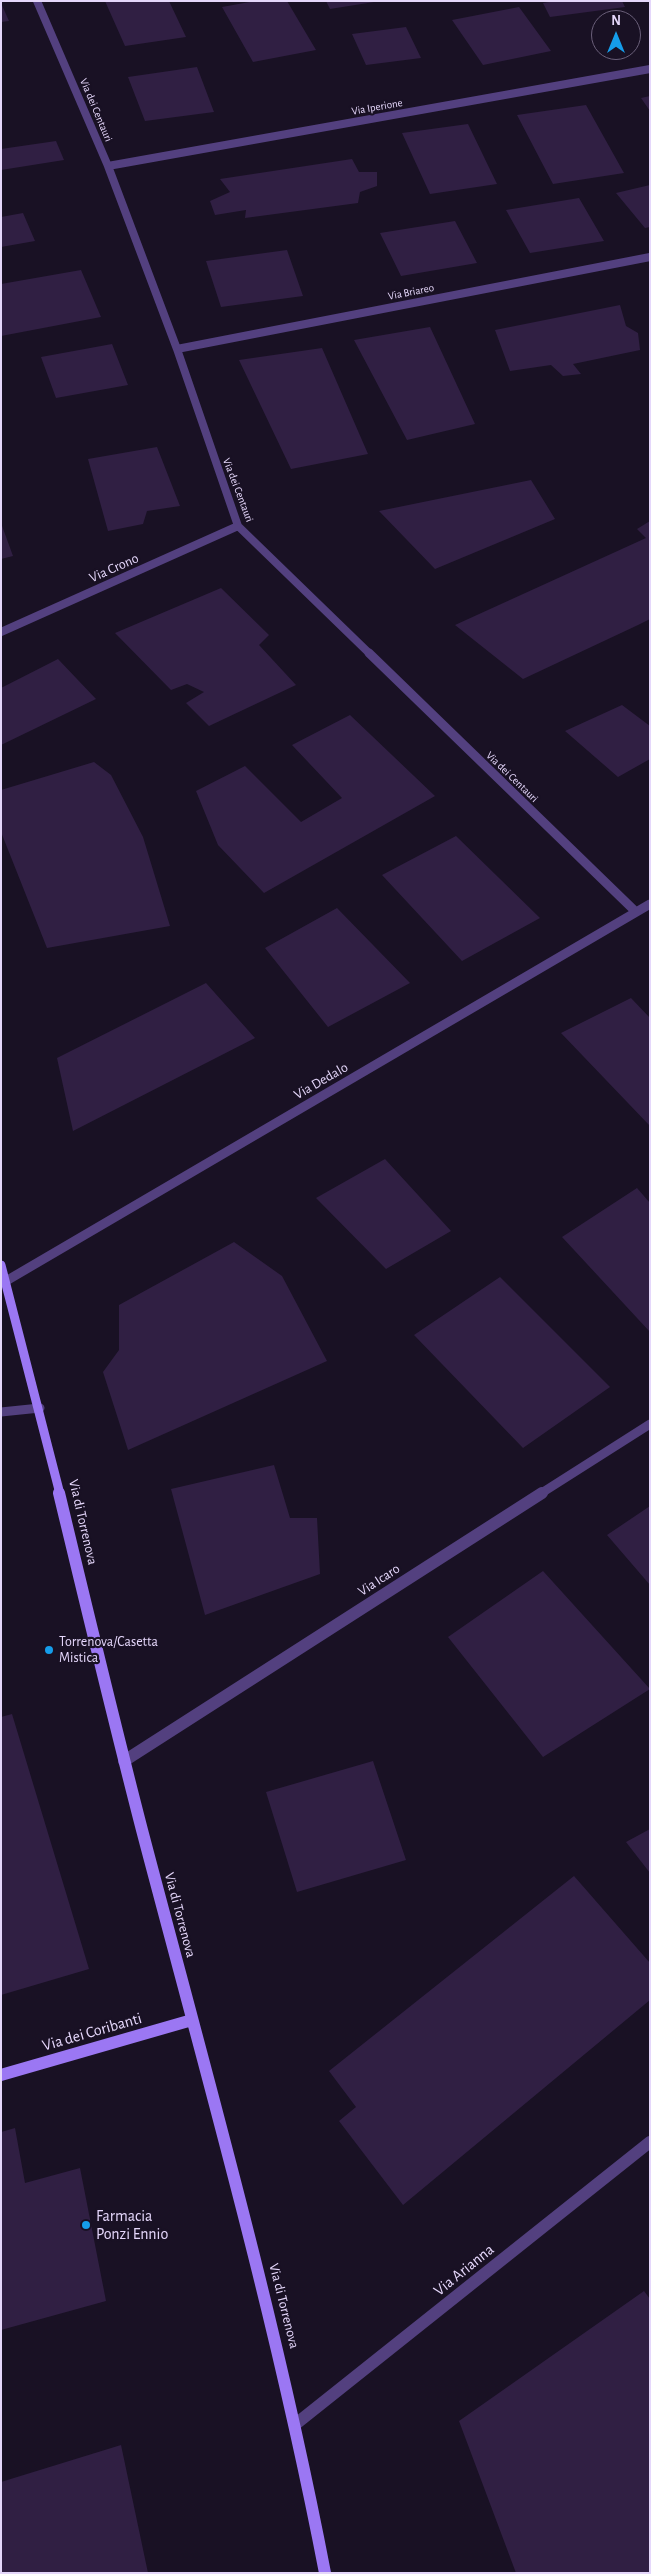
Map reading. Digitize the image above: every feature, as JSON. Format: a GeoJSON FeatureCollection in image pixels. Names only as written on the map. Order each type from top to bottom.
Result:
{"type":"FeatureCollection","features":[{"type":"Feature","properties":{"kind":"street","name":"Via dei Centauri"},"geometry":{"type":"LineString","coordinates":[[37,1],[108,166],[177,349],[238,526],[636,912]]}},
{"type":"Feature","properties":{"kind":"street","name":"Via Iperione"},"geometry":{"type":"LineString","coordinates":[[108,166],[650,69]]}},
{"type":"Feature","properties":{"kind":"street","name":"Via Briareo"},"geometry":{"type":"LineString","coordinates":[[177,349],[650,257]]}},
{"type":"Feature","properties":{"kind":"street","name":"Via Crono"},"geometry":{"type":"LineString","coordinates":[[1,632],[238,526]]}},
{"type":"Feature","properties":{"kind":"street","name":"Via Dedalo"},"geometry":{"type":"LineString","coordinates":[[6,1281],[650,904]]}},
{"type":"Feature","properties":{"kind":"street","name":"Via di Torrenova"},"geometry":{"type":"LineString","coordinates":[[1,1265],[40,1408],[124,1761],[263,2283],[297,2423],[326,2573]]}},
{"type":"Feature","properties":{"kind":"street"},"geometry":{"type":"LineString","coordinates":[[1,1412],[40,1408]]}},
{"type":"Feature","properties":{"kind":"street","name":"Via Icaro"},"geometry":{"type":"LineString","coordinates":[[124,1761],[650,1424]]}},
{"type":"Feature","properties":{"kind":"street","name":"Via dei Coribanti"},"geometry":{"type":"LineString","coordinates":[[1,2075],[192,2020]]}},
{"type":"Feature","properties":{"kind":"street","name":"Via Arianna"},"geometry":{"type":"LineString","coordinates":[[297,2423],[650,2142]]}},
{"type":"Feature","properties":{"kind":"building"},"geometry":{"type":"Polygon","coordinates":[[[105,1],[169,1],[186,37],[125,46],[105,1]]]}},
{"type":"Feature","properties":{"kind":"building"},"geometry":{"type":"Polygon","coordinates":[[[255,1],[287,1],[316,50],[253,62],[222,7],[255,1]]]}},
{"type":"Feature","properties":{"kind":"building"},"geometry":{"type":"Polygon","coordinates":[[[326,1],[374,1],[374,2],[330,9],[326,1]]]}},
{"type":"Feature","properties":{"kind":"building"},"geometry":{"type":"Polygon","coordinates":[[[555,1],[622,1],[625,7],[591,10],[591,12],[550,17],[543,3],[555,1]]]}},
{"type":"Feature","properties":{"kind":"building"},"geometry":{"type":"Polygon","coordinates":[[[1,3],[9,21],[1,22],[1,3]]]}},
{"type":"Feature","properties":{"kind":"building"},"geometry":{"type":"Polygon","coordinates":[[[519,7],[551,51],[483,65],[452,20],[519,7]]]}},
{"type":"Feature","properties":{"kind":"building"},"geometry":{"type":"Polygon","coordinates":[[[406,27],[421,58],[366,65],[352,34],[406,27]]]}},
{"type":"Feature","properties":{"kind":"building"},"geometry":{"type":"Polygon","coordinates":[[[197,67],[214,112],[145,121],[128,77],[197,67]]]}},
{"type":"Feature","properties":{"kind":"building"},"geometry":{"type":"Polygon","coordinates":[[[650,96],[650,111],[641,98],[650,96]]]}},
{"type":"Feature","properties":{"kind":"building"},"geometry":{"type":"Polygon","coordinates":[[[586,105],[624,173],[553,184],[517,115],[586,105]]]}},
{"type":"Feature","properties":{"kind":"building"},"geometry":{"type":"Polygon","coordinates":[[[468,124],[497,184],[430,194],[402,133],[468,124]]]}},
{"type":"Feature","properties":{"kind":"building"},"geometry":{"type":"Polygon","coordinates":[[[56,141],[64,160],[1,170],[1,149],[56,141]]]}},
{"type":"Feature","properties":{"kind":"building"},"geometry":{"type":"Polygon","coordinates":[[[352,159],[359,172],[377,172],[377,186],[360,192],[358,203],[245,218],[246,210],[215,215],[210,201],[230,192],[220,179],[352,159]]]}},
{"type":"Feature","properties":{"kind":"building"},"geometry":{"type":"Polygon","coordinates":[[[650,185],[650,227],[645,228],[616,193],[650,185]]]}},
{"type":"Feature","properties":{"kind":"building"},"geometry":{"type":"Polygon","coordinates":[[[579,198],[604,241],[530,253],[506,210],[579,198]]]}},
{"type":"Feature","properties":{"kind":"building"},"geometry":{"type":"Polygon","coordinates":[[[23,213],[35,241],[1,247],[1,217],[23,213]]]}},
{"type":"Feature","properties":{"kind":"building"},"geometry":{"type":"Polygon","coordinates":[[[455,221],[477,263],[401,276],[380,233],[455,221]]]}},
{"type":"Feature","properties":{"kind":"building"},"geometry":{"type":"Polygon","coordinates":[[[287,250],[303,296],[221,307],[206,261],[287,250]]]}},
{"type":"Feature","properties":{"kind":"building"},"geometry":{"type":"Polygon","coordinates":[[[81,270],[101,317],[1,336],[1,284],[81,270]]]}},
{"type":"Feature","properties":{"kind":"building"},"geometry":{"type":"Polygon","coordinates":[[[620,305],[626,326],[638,333],[640,350],[573,364],[581,374],[563,376],[551,365],[510,371],[495,330],[620,305]]]}},
{"type":"Feature","properties":{"kind":"building"},"geometry":{"type":"Polygon","coordinates":[[[430,327],[475,424],[407,440],[354,340],[430,327]]]}},
{"type":"Feature","properties":{"kind":"building"},"geometry":{"type":"Polygon","coordinates":[[[112,344],[128,385],[56,398],[41,357],[112,344]]]}},
{"type":"Feature","properties":{"kind":"building"},"geometry":{"type":"Polygon","coordinates":[[[322,348],[368,454],[291,469],[239,360],[322,348]]]}},
{"type":"Feature","properties":{"kind":"building"},"geometry":{"type":"Polygon","coordinates":[[[157,447],[180,506],[147,511],[143,524],[108,531],[88,459],[157,447]]]}},
{"type":"Feature","properties":{"kind":"building"},"geometry":{"type":"Polygon","coordinates":[[[531,480],[555,519],[435,569],[379,511],[531,480]]]}},
{"type":"Feature","properties":{"kind":"building"},"geometry":{"type":"Polygon","coordinates":[[[650,521],[650,619],[523,679],[455,625],[646,538],[637,529],[650,521]]]}},
{"type":"Feature","properties":{"kind":"building"},"geometry":{"type":"Polygon","coordinates":[[[1,523],[13,556],[1,559],[1,523]]]}},
{"type":"Feature","properties":{"kind":"building"},"geometry":{"type":"Polygon","coordinates":[[[221,588],[269,635],[259,645],[296,685],[209,726],[186,703],[204,692],[187,684],[171,690],[115,633],[221,588]]]}},
{"type":"Feature","properties":{"kind":"building"},"geometry":{"type":"Polygon","coordinates":[[[58,659],[96,699],[1,745],[1,688],[58,659]]]}},
{"type":"Feature","properties":{"kind":"building"},"geometry":{"type":"Polygon","coordinates":[[[622,705],[650,726],[650,759],[618,777],[565,731],[622,705]]]}},
{"type":"Feature","properties":{"kind":"building"},"geometry":{"type":"Polygon","coordinates":[[[350,715],[435,796],[264,893],[218,845],[196,791],[245,766],[301,822],[342,798],[292,745],[350,715]]]}},
{"type":"Feature","properties":{"kind":"building"},"geometry":{"type":"Polygon","coordinates":[[[94,762],[111,775],[143,837],[170,926],[47,948],[1,832],[1,790],[94,762]]]}},
{"type":"Feature","properties":{"kind":"building"},"geometry":{"type":"Polygon","coordinates":[[[456,836],[540,918],[462,961],[382,875],[456,836]]]}},
{"type":"Feature","properties":{"kind":"building"},"geometry":{"type":"Polygon","coordinates":[[[337,908],[410,983],[328,1027],[265,948],[337,908]]]}},
{"type":"Feature","properties":{"kind":"building"},"geometry":{"type":"Polygon","coordinates":[[[206,983],[255,1038],[73,1131],[57,1058],[206,983]]]}},
{"type":"Feature","properties":{"kind":"building"},"geometry":{"type":"Polygon","coordinates":[[[631,998],[650,1018],[650,1126],[561,1033],[631,998]]]}},
{"type":"Feature","properties":{"kind":"building"},"geometry":{"type":"Polygon","coordinates":[[[385,1159],[451,1231],[386,1269],[316,1198],[385,1159]]]}},
{"type":"Feature","properties":{"kind":"building"},"geometry":{"type":"Polygon","coordinates":[[[637,1188],[650,1203],[650,1332],[562,1237],[637,1188]]]}},
{"type":"Feature","properties":{"kind":"building"},"geometry":{"type":"Polygon","coordinates":[[[234,1242],[282,1276],[327,1361],[128,1450],[103,1372],[119,1350],[119,1305],[234,1242]]]}},
{"type":"Feature","properties":{"kind":"building"},"geometry":{"type":"Polygon","coordinates":[[[500,1277],[610,1387],[523,1448],[414,1335],[500,1277]]]}},
{"type":"Feature","properties":{"kind":"building"},"geometry":{"type":"Polygon","coordinates":[[[274,1465],[290,1518],[317,1518],[320,1574],[205,1615],[171,1489],[274,1465]]]}},
{"type":"Feature","properties":{"kind":"building"},"geometry":{"type":"Polygon","coordinates":[[[650,1506],[650,1585],[607,1535],[650,1506]]]}},
{"type":"Feature","properties":{"kind":"building"},"geometry":{"type":"Polygon","coordinates":[[[543,1571],[650,1689],[543,1757],[448,1637],[543,1571]]]}},
{"type":"Feature","properties":{"kind":"building"},"geometry":{"type":"Polygon","coordinates":[[[12,1714],[89,1969],[1,1995],[1,1717],[12,1714]]]}},
{"type":"Feature","properties":{"kind":"building"},"geometry":{"type":"Polygon","coordinates":[[[373,1761],[406,1860],[297,1892],[266,1792],[373,1761]]]}},
{"type":"Feature","properties":{"kind":"building"},"geometry":{"type":"Polygon","coordinates":[[[650,1829],[650,1873],[626,1842],[650,1829]]]}},
{"type":"Feature","properties":{"kind":"building"},"geometry":{"type":"Polygon","coordinates":[[[574,1876],[650,1963],[650,2000],[403,2205],[339,2121],[356,2107],[329,2071],[574,1876]]]}},
{"type":"Feature","properties":{"kind":"building"},"geometry":{"type":"Polygon","coordinates":[[[15,2128],[25,2183],[80,2168],[106,2301],[1,2330],[1,2132],[15,2128]]]}},
{"type":"Feature","properties":{"kind":"building"},"geometry":{"type":"Polygon","coordinates":[[[644,2291],[650,2299],[650,2573],[516,2573],[459,2421],[644,2291]]]}},
{"type":"Feature","properties":{"kind":"building"},"geometry":{"type":"Polygon","coordinates":[[[121,2445],[148,2573],[1,2573],[1,2482],[121,2445]]]}},
{"type":"Feature","properties":{"kind":"place","name":"Torrenova/Casetta Mistica"},"geometry":{"type":"Point","coordinates":[49,1650]}},
{"type":"Feature","properties":{"kind":"place","name":"Farmacia Ponzi Ennio"},"geometry":{"type":"Point","coordinates":[86,2225]}}]}
